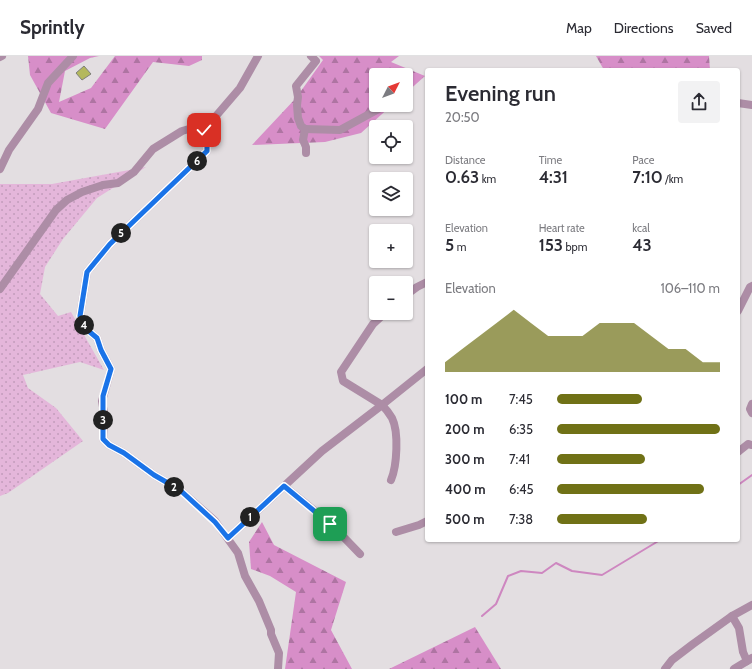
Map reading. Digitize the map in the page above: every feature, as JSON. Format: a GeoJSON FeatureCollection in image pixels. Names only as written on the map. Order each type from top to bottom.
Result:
{"type":"FeatureCollection","features":[{"type":"Feature","properties":{"kind":"street"},"geometry":{"type":"LineString","coordinates":[[0,169],[9,150],[38,109],[48,83],[73,56]]}},
{"type":"Feature","properties":{"kind":"street"},"geometry":{"type":"LineString","coordinates":[[204,130],[240,88],[258,56]]}},
{"type":"Feature","properties":{"kind":"street"},"geometry":{"type":"LineString","coordinates":[[311,56],[316,61],[296,86],[298,97],[298,118],[301,126],[305,129],[340,130],[373,112]]}},
{"type":"Feature","properties":{"kind":"street"},"geometry":{"type":"LineString","coordinates":[[740,103],[752,105]]}},
{"type":"Feature","properties":{"kind":"street"},"geometry":{"type":"LineString","coordinates":[[0,289],[56,210],[67,200],[82,192],[103,185],[118,183],[134,172],[153,149],[182,131],[196,127],[204,130]]}},
{"type":"Feature","properties":{"kind":"street"},"geometry":{"type":"LineString","coordinates":[[305,129],[304,140],[306,153]]}},
{"type":"Feature","properties":{"kind":"street"},"geometry":{"type":"LineString","coordinates":[[204,130],[207,139],[207,151],[110,244],[87,272],[80,316],[85,328],[97,338],[101,350],[111,369],[103,396],[103,439],[109,445],[124,453],[154,475],[180,490],[215,522],[228,538],[238,553],[245,576],[259,601],[271,630],[279,653],[278,669]]}},
{"type":"Feature","properties":{"kind":"street"},"geometry":{"type":"LineString","coordinates":[[413,289],[425,283]]}},
{"type":"Feature","properties":{"kind":"street"},"geometry":{"type":"LineString","coordinates":[[740,306],[752,286]]}},
{"type":"Feature","properties":{"kind":"street"},"geometry":{"type":"LineString","coordinates":[[377,320],[373,324],[341,372],[343,381],[382,406],[388,411],[393,420],[396,462],[394,474],[390,480]]}},
{"type":"Feature","properties":{"kind":"street"},"geometry":{"type":"LineString","coordinates":[[228,538],[322,451],[382,406],[425,371]]}},
{"type":"Feature","properties":{"kind":"street"},"geometry":{"type":"LineString","coordinates":[[752,404],[750,409],[752,414]]}},
{"type":"Feature","properties":{"kind":"street"},"geometry":{"type":"LineString","coordinates":[[740,450],[748,444],[752,445]]}},
{"type":"Feature","properties":{"kind":"street"},"geometry":{"type":"LineString","coordinates":[[284,486],[330,524],[360,554]]}},
{"type":"Feature","properties":{"kind":"street"},"geometry":{"type":"LineString","coordinates":[[396,532],[425,522]]}},
{"type":"Feature","properties":{"kind":"street"},"geometry":{"type":"LineString","coordinates":[[665,669],[672,660],[732,616],[752,604]]}},
{"type":"Feature","properties":{"kind":"street"},"geometry":{"type":"LineString","coordinates":[[732,616],[739,628],[743,652],[750,660],[734,669]]}},
{"type":"Feature","properties":{"kind":"shaded area"},"geometry":{"type":"Polygon","coordinates":[[[146,167],[97,198],[63,239],[45,267],[40,294],[58,316],[71,312],[104,370],[80,362],[23,375],[28,388],[56,408],[83,441],[8,493],[0,496],[0,184],[52,184],[146,167]]]}},
{"type":"Feature","properties":{"kind":"green space"},"geometry":{"type":"Polygon","coordinates":[[[28,56],[99,56],[90,58],[65,71],[59,102],[91,88],[115,56],[202,56],[202,60],[189,66],[153,62],[105,129],[51,113],[30,75],[28,56]]]}},
{"type":"Feature","properties":{"kind":"green space"},"geometry":{"type":"Polygon","coordinates":[[[319,56],[399,56],[391,62],[406,68],[369,68],[369,112],[384,112],[375,120],[369,120],[369,126],[361,133],[325,142],[252,145],[296,98],[323,60],[319,56]]]}},
{"type":"Feature","properties":{"kind":"green space"},"geometry":{"type":"Polygon","coordinates":[[[596,56],[709,56],[710,68],[603,68],[596,56]]]}},
{"type":"Feature","properties":{"kind":"green space"},"geometry":{"type":"Polygon","coordinates":[[[413,71],[425,76],[413,87],[413,71]]]}},
{"type":"Feature","properties":{"kind":"green space"},"geometry":{"type":"Polygon","coordinates":[[[262,522],[274,545],[346,582],[331,630],[352,669],[285,669],[296,592],[270,576],[251,569],[249,542],[262,522]]]}},
{"type":"Feature","properties":{"kind":"green space"},"geometry":{"type":"Polygon","coordinates":[[[475,627],[501,669],[389,669],[475,627]]]}},
{"type":"Feature","properties":{"kind":"building"},"geometry":{"type":"Polygon","coordinates":[[[84,66],[91,74],[82,80],[76,73],[84,66]]]}},
{"type":"Feature","properties":{"kind":"waterway"},"geometry":{"type":"LineString","coordinates":[[740,484],[752,475]]}},
{"type":"Feature","properties":{"kind":"waterway"},"geometry":{"type":"LineString","coordinates":[[482,616],[496,604],[508,576],[521,571],[542,573],[556,563],[572,571],[602,575],[657,542]]}},
{"type":"Feature","properties":{"kind":"route"},"geometry":{"type":"LineString","coordinates":[[204,130],[207,139],[207,151],[110,244],[87,272],[80,316],[85,328],[97,338],[101,350],[111,369],[102,401],[104,413],[102,429],[103,439],[109,445],[124,453],[154,475],[180,490],[215,522],[228,538],[284,486],[330,524]]}}]}
